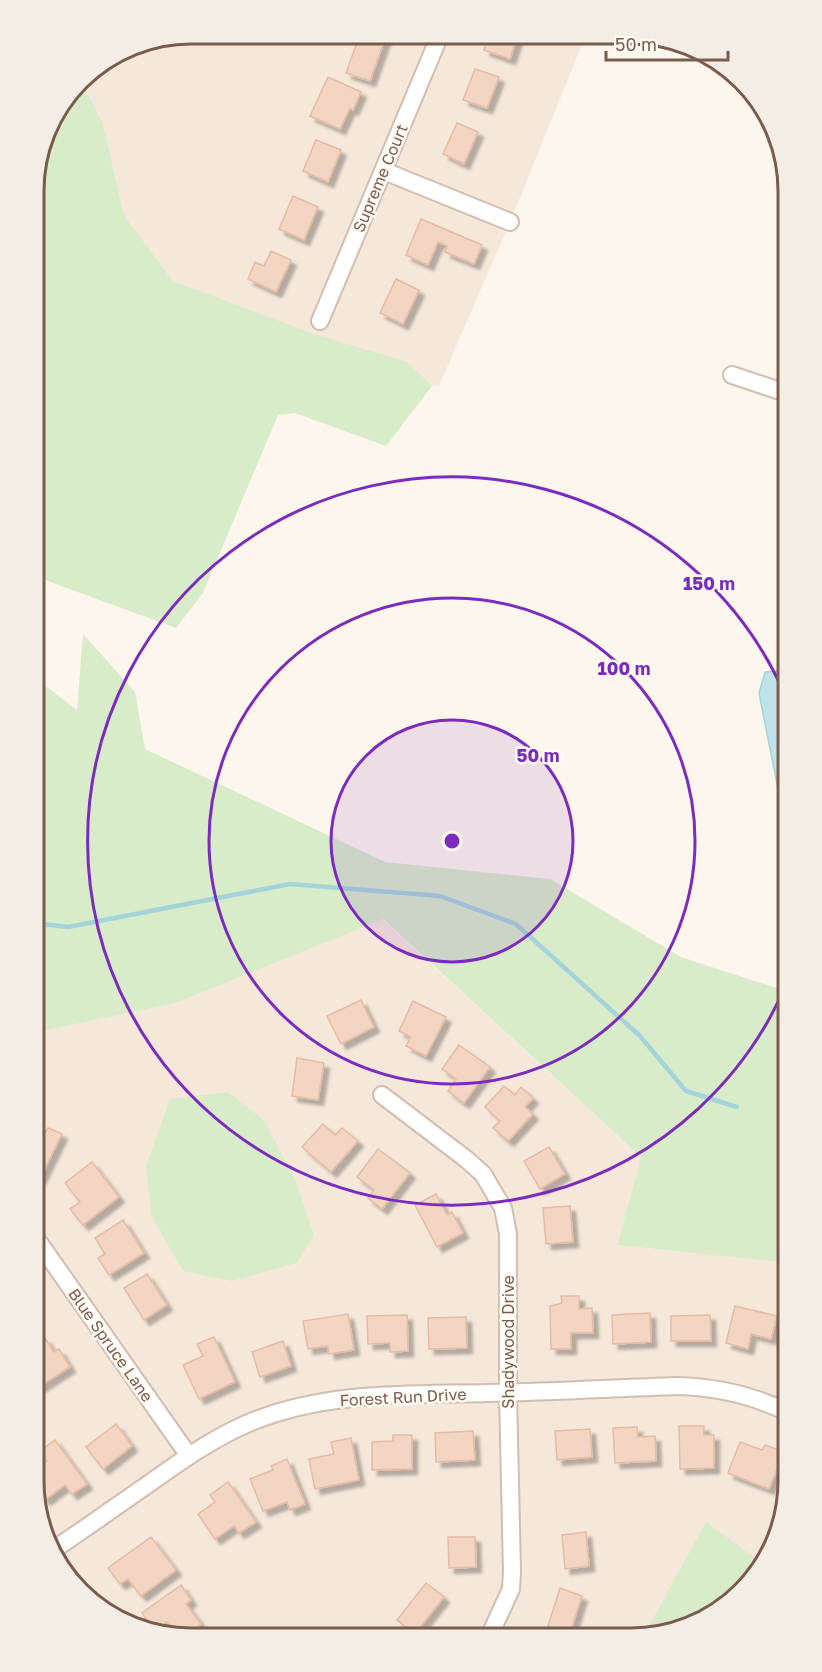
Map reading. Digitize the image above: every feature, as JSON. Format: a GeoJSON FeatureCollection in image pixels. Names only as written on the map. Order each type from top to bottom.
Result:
{"type":"FeatureCollection","features":[{"type":"Feature","properties":{"kind":"street","name":"Supreme Court"},"geometry":{"type":"LineString","coordinates":[[320,321],[436,44]]}},
{"type":"Feature","properties":{"kind":"street"},"geometry":{"type":"LineString","coordinates":[[384,171],[510,222]]}},
{"type":"Feature","properties":{"kind":"street"},"geometry":{"type":"LineString","coordinates":[[732,375],[778,390]]}},
{"type":"Feature","properties":{"kind":"street","name":"Shadywood Drive"},"geometry":{"type":"LineString","coordinates":[[382,1095],[483,1174],[503,1208],[508,1234],[508,1393],[512,1572],[511,1589],[493,1628]]}},
{"type":"Feature","properties":{"kind":"street","name":"Blue Spruce Lane"},"geometry":{"type":"LineString","coordinates":[[44,1250],[189,1456]]}},
{"type":"Feature","properties":{"kind":"street","name":"Forest Run Drive"},"geometry":{"type":"LineString","coordinates":[[59,1546],[189,1456],[249,1423],[311,1404],[370,1396],[678,1386],[737,1392],[778,1408]]}},
{"type":"Feature","properties":{"kind":"shaded area"},"geometry":{"type":"Polygon","coordinates":[[[582,44],[510,222],[439,386],[432,386],[173,281],[124,215],[103,124],[86,88],[117,63],[143,51],[171,45],[582,44]]]}},
{"type":"Feature","properties":{"kind":"shaded area"},"geometry":{"type":"Polygon","coordinates":[[[382,919],[641,1157],[617,1245],[778,1262],[778,1491],[776,1510],[763,1547],[754,1563],[735,1585],[713,1604],[697,1613],[679,1621],[651,1627],[190,1628],[152,1623],[125,1613],[109,1604],[80,1578],[68,1563],[51,1529],[44,1491],[44,1031],[176,1003],[382,919]]]}},
{"type":"Feature","properties":{"kind":"green space"},"geometry":{"type":"Polygon","coordinates":[[[86,88],[103,124],[124,215],[173,281],[311,333],[407,362],[432,386],[386,446],[295,413],[278,415],[203,593],[176,628],[44,580],[44,181],[51,143],[59,125],[68,109],[86,88]]]}},
{"type":"Feature","properties":{"kind":"green space"},"geometry":{"type":"Polygon","coordinates":[[[83,634],[135,692],[145,749],[385,862],[550,879],[681,957],[778,988],[778,1262],[617,1245],[641,1157],[383,919],[176,1003],[44,1031],[44,685],[77,710],[83,634]]]}},
{"type":"Feature","properties":{"kind":"green space"},"geometry":{"type":"Polygon","coordinates":[[[228,1092],[264,1120],[296,1181],[314,1235],[297,1263],[231,1281],[183,1271],[151,1215],[146,1166],[170,1099],[228,1092]]]}},
{"type":"Feature","properties":{"kind":"green space"},"geometry":{"type":"Polygon","coordinates":[[[706,1522],[756,1559],[735,1585],[713,1604],[679,1621],[648,1627],[706,1522]]]}},
{"type":"Feature","properties":{"kind":"water"},"geometry":{"type":"Polygon","coordinates":[[[778,671],[778,789],[759,693],[765,672],[778,671]]]}},
{"type":"Feature","properties":{"kind":"building"},"geometry":{"type":"Polygon","coordinates":[[[356,44],[383,44],[370,81],[346,73],[356,44]]]}},
{"type":"Feature","properties":{"kind":"building"},"geometry":{"type":"Polygon","coordinates":[[[486,44],[515,44],[510,59],[484,50],[486,44]]]}},
{"type":"Feature","properties":{"kind":"building"},"geometry":{"type":"Polygon","coordinates":[[[475,69],[499,77],[487,108],[463,100],[475,69]]]}},
{"type":"Feature","properties":{"kind":"building"},"geometry":{"type":"Polygon","coordinates":[[[328,77],[361,92],[353,110],[350,108],[340,129],[310,116],[328,77]]]}},
{"type":"Feature","properties":{"kind":"building"},"geometry":{"type":"Polygon","coordinates":[[[457,123],[478,132],[464,164],[443,154],[457,123]]]}},
{"type":"Feature","properties":{"kind":"building"},"geometry":{"type":"Polygon","coordinates":[[[316,140],[341,150],[328,182],[303,171],[316,140]]]}},
{"type":"Feature","properties":{"kind":"building"},"geometry":{"type":"Polygon","coordinates":[[[293,196],[318,207],[304,240],[279,229],[293,196]]]}},
{"type":"Feature","properties":{"kind":"building"},"geometry":{"type":"Polygon","coordinates":[[[421,219],[482,245],[474,264],[445,252],[447,246],[438,242],[428,265],[406,255],[421,219]]]}},
{"type":"Feature","properties":{"kind":"building"},"geometry":{"type":"Polygon","coordinates":[[[271,251],[291,260],[276,292],[248,279],[255,262],[264,266],[271,251]]]}},
{"type":"Feature","properties":{"kind":"building"},"geometry":{"type":"Polygon","coordinates":[[[396,279],[419,290],[403,324],[380,313],[396,279]]]}},
{"type":"Feature","properties":{"kind":"building"},"geometry":{"type":"Polygon","coordinates":[[[361,1000],[374,1027],[341,1044],[327,1016],[361,1000]]]}},
{"type":"Feature","properties":{"kind":"building"},"geometry":{"type":"Polygon","coordinates":[[[413,1001],[446,1017],[426,1056],[406,1046],[411,1037],[399,1031],[413,1001]]]}},
{"type":"Feature","properties":{"kind":"building"},"geometry":{"type":"Polygon","coordinates":[[[459,1045],[490,1067],[464,1103],[448,1091],[456,1079],[442,1069],[459,1045]]]}},
{"type":"Feature","properties":{"kind":"building"},"geometry":{"type":"Polygon","coordinates":[[[297,1058],[324,1063],[318,1100],[292,1096],[297,1058]]]}},
{"type":"Feature","properties":{"kind":"building"},"geometry":{"type":"Polygon","coordinates":[[[504,1086],[515,1095],[521,1087],[533,1098],[525,1107],[533,1114],[508,1141],[493,1128],[500,1121],[485,1107],[504,1086]]]}},
{"type":"Feature","properties":{"kind":"building"},"geometry":{"type":"Polygon","coordinates":[[[323,1124],[335,1135],[342,1128],[358,1141],[331,1172],[302,1147],[323,1124]]]}},
{"type":"Feature","properties":{"kind":"building"},"geometry":{"type":"Polygon","coordinates":[[[48,1128],[62,1134],[44,1171],[44,1134],[48,1128]]]}},
{"type":"Feature","properties":{"kind":"building"},"geometry":{"type":"Polygon","coordinates":[[[549,1147],[565,1174],[540,1189],[524,1161],[549,1147]]]}},
{"type":"Feature","properties":{"kind":"building"},"geometry":{"type":"Polygon","coordinates":[[[378,1149],[410,1173],[382,1209],[368,1198],[374,1190],[357,1177],[378,1149]]]}},
{"type":"Feature","properties":{"kind":"building"},"geometry":{"type":"Polygon","coordinates":[[[92,1162],[119,1197],[83,1225],[70,1209],[80,1202],[65,1183],[92,1162]]]}},
{"type":"Feature","properties":{"kind":"building"},"geometry":{"type":"Polygon","coordinates":[[[436,1194],[447,1215],[452,1212],[463,1233],[437,1247],[415,1205],[436,1194]]]}},
{"type":"Feature","properties":{"kind":"building"},"geometry":{"type":"Polygon","coordinates":[[[570,1206],[573,1242],[546,1244],[543,1208],[570,1206]]]}},
{"type":"Feature","properties":{"kind":"building"},"geometry":{"type":"Polygon","coordinates":[[[123,1220],[144,1253],[109,1275],[98,1258],[105,1254],[95,1238],[123,1220]]]}},
{"type":"Feature","properties":{"kind":"building"},"geometry":{"type":"Polygon","coordinates":[[[147,1274],[167,1305],[144,1320],[124,1288],[147,1274]]]}},
{"type":"Feature","properties":{"kind":"building"},"geometry":{"type":"Polygon","coordinates":[[[561,1296],[579,1296],[579,1309],[592,1308],[593,1333],[571,1333],[571,1349],[551,1349],[550,1306],[562,1303],[561,1296]]]}},
{"type":"Feature","properties":{"kind":"building"},"geometry":{"type":"Polygon","coordinates":[[[735,1306],[777,1316],[771,1339],[751,1334],[748,1349],[726,1343],[735,1306]]]}},
{"type":"Feature","properties":{"kind":"building"},"geometry":{"type":"Polygon","coordinates":[[[650,1313],[651,1342],[613,1344],[612,1315],[650,1313]]]}},
{"type":"Feature","properties":{"kind":"building"},"geometry":{"type":"Polygon","coordinates":[[[348,1314],[354,1350],[329,1354],[328,1346],[308,1349],[303,1321],[348,1314]]]}},
{"type":"Feature","properties":{"kind":"building"},"geometry":{"type":"Polygon","coordinates":[[[407,1315],[408,1351],[390,1352],[390,1343],[368,1344],[367,1316],[407,1315]]]}},
{"type":"Feature","properties":{"kind":"building"},"geometry":{"type":"Polygon","coordinates":[[[710,1315],[711,1341],[671,1341],[671,1316],[710,1315]]]}},
{"type":"Feature","properties":{"kind":"building"},"geometry":{"type":"Polygon","coordinates":[[[466,1317],[467,1348],[429,1349],[428,1318],[466,1317]]]}},
{"type":"Feature","properties":{"kind":"building"},"geometry":{"type":"Polygon","coordinates":[[[214,1337],[235,1382],[199,1399],[183,1365],[203,1356],[197,1344],[214,1337]]]}},
{"type":"Feature","properties":{"kind":"building"},"geometry":{"type":"Polygon","coordinates":[[[44,1339],[54,1352],[59,1349],[70,1367],[44,1384],[44,1339]]]}},
{"type":"Feature","properties":{"kind":"building"},"geometry":{"type":"Polygon","coordinates":[[[283,1341],[291,1366],[260,1377],[252,1352],[283,1341]]]}},
{"type":"Feature","properties":{"kind":"building"},"geometry":{"type":"Polygon","coordinates":[[[116,1424],[132,1446],[103,1469],[86,1447],[116,1424]]]}},
{"type":"Feature","properties":{"kind":"building"},"geometry":{"type":"Polygon","coordinates":[[[679,1426],[704,1426],[704,1435],[714,1435],[714,1468],[680,1469],[679,1426]]]}},
{"type":"Feature","properties":{"kind":"building"},"geometry":{"type":"Polygon","coordinates":[[[637,1427],[638,1437],[655,1436],[656,1461],[615,1463],[613,1428],[637,1427]]]}},
{"type":"Feature","properties":{"kind":"building"},"geometry":{"type":"Polygon","coordinates":[[[590,1429],[592,1457],[557,1460],[555,1431],[590,1429]]]}},
{"type":"Feature","properties":{"kind":"building"},"geometry":{"type":"Polygon","coordinates":[[[473,1431],[475,1460],[436,1462],[435,1433],[473,1431]]]}},
{"type":"Feature","properties":{"kind":"building"},"geometry":{"type":"Polygon","coordinates":[[[393,1435],[412,1435],[412,1469],[372,1470],[372,1442],[393,1441],[393,1435]]]}},
{"type":"Feature","properties":{"kind":"building"},"geometry":{"type":"Polygon","coordinates":[[[351,1438],[359,1480],[315,1489],[309,1459],[334,1454],[331,1442],[351,1438]]]}},
{"type":"Feature","properties":{"kind":"building"},"geometry":{"type":"Polygon","coordinates":[[[55,1440],[87,1484],[72,1494],[65,1485],[45,1500],[44,1463],[47,1461],[44,1457],[44,1448],[55,1440]]]}},
{"type":"Feature","properties":{"kind":"building"},"geometry":{"type":"Polygon","coordinates":[[[740,1442],[762,1450],[765,1445],[778,1450],[778,1467],[769,1489],[728,1473],[740,1442]]]}},
{"type":"Feature","properties":{"kind":"building"},"geometry":{"type":"Polygon","coordinates":[[[287,1459],[305,1504],[290,1510],[287,1502],[263,1511],[250,1479],[273,1470],[271,1466],[287,1459]]]}},
{"type":"Feature","properties":{"kind":"building"},"geometry":{"type":"Polygon","coordinates":[[[228,1482],[256,1522],[239,1533],[234,1526],[215,1539],[198,1514],[215,1502],[210,1495],[228,1482]]]}},
{"type":"Feature","properties":{"kind":"building"},"geometry":{"type":"Polygon","coordinates":[[[586,1532],[589,1566],[565,1569],[562,1535],[586,1532]]]}},
{"type":"Feature","properties":{"kind":"building"},"geometry":{"type":"Polygon","coordinates":[[[151,1537],[176,1570],[141,1596],[128,1579],[120,1584],[108,1568],[151,1537]]]}},
{"type":"Feature","properties":{"kind":"building"},"geometry":{"type":"Polygon","coordinates":[[[448,1537],[475,1537],[476,1567],[449,1568],[448,1537]]]}},
{"type":"Feature","properties":{"kind":"building"},"geometry":{"type":"Polygon","coordinates":[[[426,1583],[444,1597],[420,1628],[407,1628],[397,1620],[426,1583]]]}},
{"type":"Feature","properties":{"kind":"building"},"geometry":{"type":"Polygon","coordinates":[[[181,1585],[191,1600],[186,1604],[201,1624],[196,1628],[171,1627],[167,1622],[163,1625],[148,1622],[142,1613],[181,1585]]]}},
{"type":"Feature","properties":{"kind":"building"},"geometry":{"type":"Polygon","coordinates":[[[560,1588],[582,1596],[572,1628],[547,1628],[560,1588]]]}},
{"type":"Feature","properties":{"kind":"waterway"},"geometry":{"type":"LineString","coordinates":[[44,924],[68,927],[290,884],[440,896],[516,924],[640,1036],[686,1091],[737,1107]]}}]}
